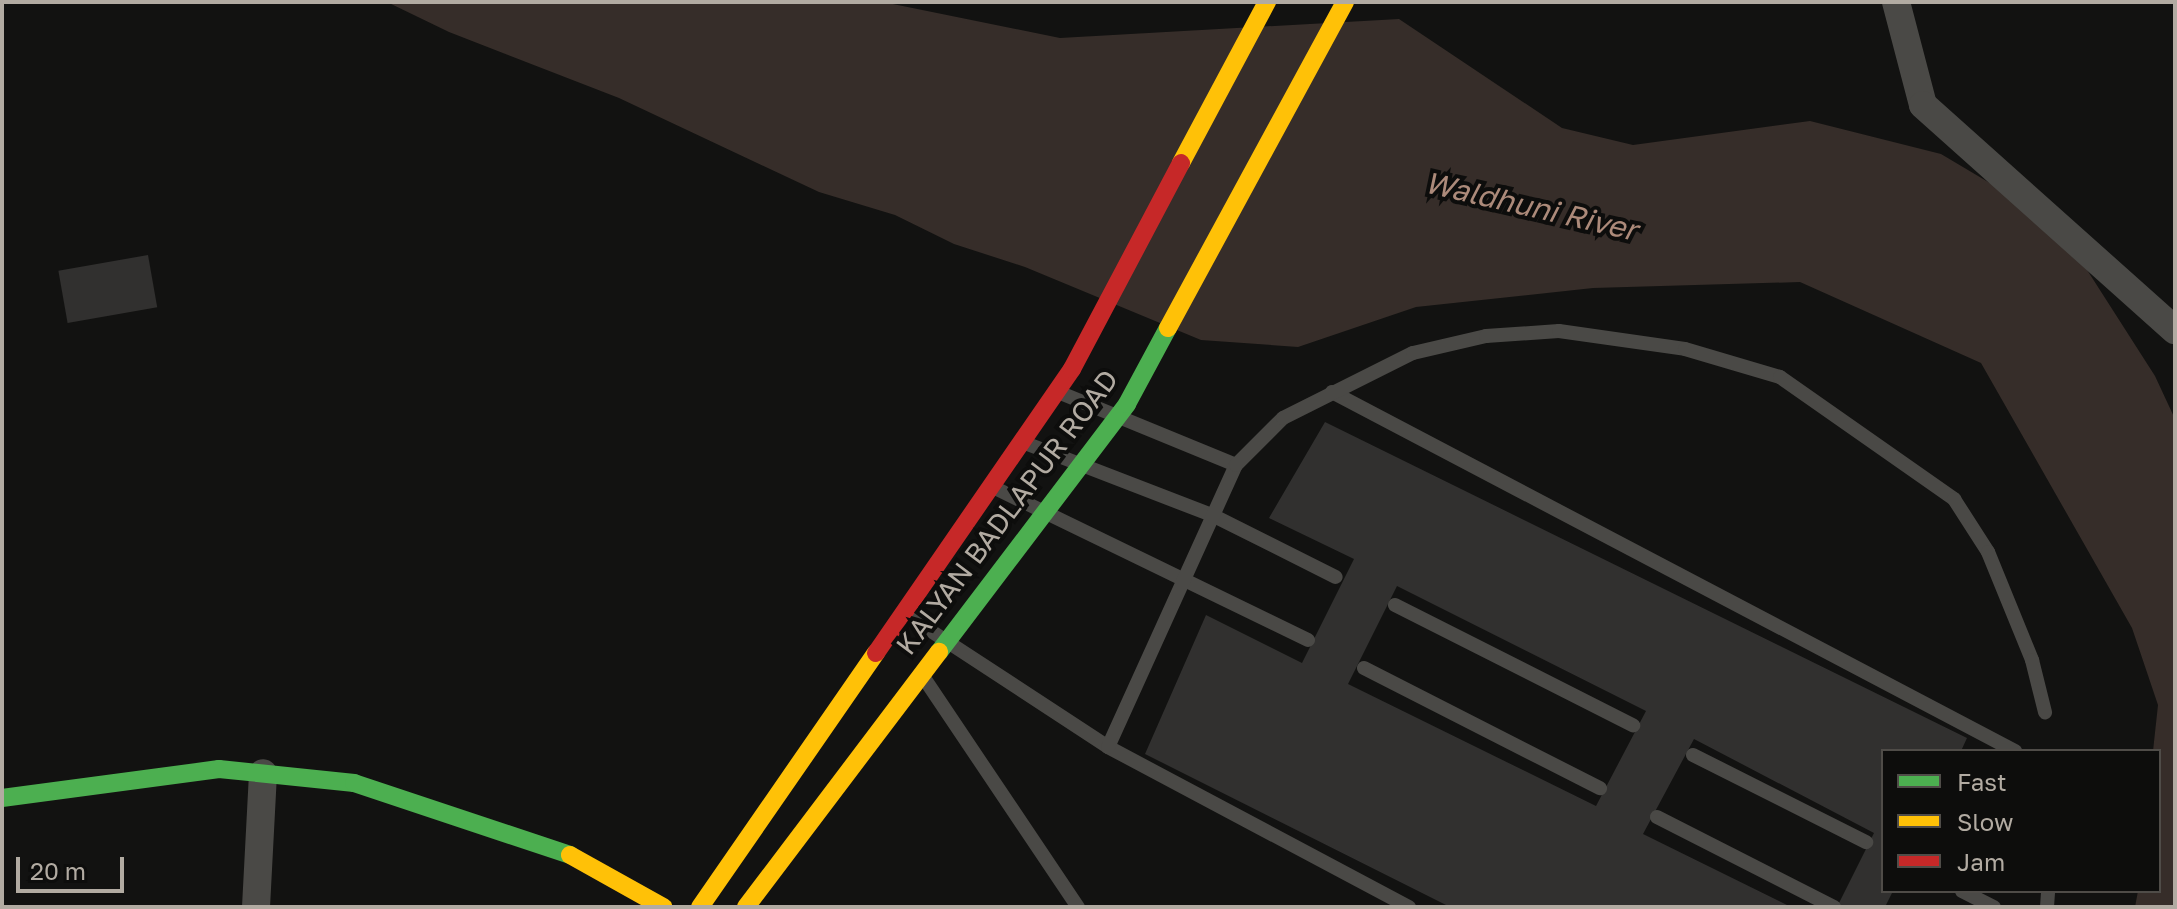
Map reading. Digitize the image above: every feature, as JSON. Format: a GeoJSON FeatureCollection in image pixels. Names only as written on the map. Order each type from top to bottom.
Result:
{"type":"FeatureCollection","features":[{"type":"Feature","properties":{"kind":"main road","name":"KALYAN BADLAPUR ROAD"},"geometry":{"type":"LineString","coordinates":[[700,907],[1072,369],[1267,2]]}},
{"type":"Feature","properties":{"kind":"main road","name":"KALYAN BADLAPUR ROAD"},"geometry":{"type":"LineString","coordinates":[[746,907],[1122,410],[1345,2]]}},
{"type":"Feature","properties":{"kind":"main road"},"geometry":{"type":"LineString","coordinates":[[2,798],[219,769],[369,788],[572,856],[663,907]]}},
{"type":"Feature","properties":{"kind":"street"},"geometry":{"type":"LineString","coordinates":[[1896,2],[1923,105],[2175,330]]}},
{"type":"Feature","properties":{"kind":"street"},"geometry":{"type":"LineString","coordinates":[[256,907],[263,773]]}},
{"type":"Feature","properties":{"kind":"lane"},"geometry":{"type":"LineString","coordinates":[[1108,747],[1236,465],[1283,418],[1413,353],[1486,336],[1559,331],[1685,349],[1780,377],[1954,499],[1988,552],[2032,660],[2045,712]]}},
{"type":"Feature","properties":{"kind":"lane"},"geometry":{"type":"LineString","coordinates":[[1056,392],[1122,410],[1236,465]]}},
{"type":"Feature","properties":{"kind":"lane"},"geometry":{"type":"LineString","coordinates":[[1332,392],[2011,749]]}},
{"type":"Feature","properties":{"kind":"lane"},"geometry":{"type":"LineString","coordinates":[[1021,442],[1214,516],[1336,577]]}},
{"type":"Feature","properties":{"kind":"lane"},"geometry":{"type":"LineString","coordinates":[[991,486],[1186,578],[1308,640]]}},
{"type":"Feature","properties":{"kind":"lane"},"geometry":{"type":"LineString","coordinates":[[1395,605],[1633,725]]}},
{"type":"Feature","properties":{"kind":"lane"},"geometry":{"type":"LineString","coordinates":[[903,613],[1108,747],[1409,907]]}},
{"type":"Feature","properties":{"kind":"lane"},"geometry":{"type":"LineString","coordinates":[[1364,668],[1600,788]]}},
{"type":"Feature","properties":{"kind":"lane"},"geometry":{"type":"LineString","coordinates":[[921,673],[1078,907]]}},
{"type":"Feature","properties":{"kind":"lane"},"geometry":{"type":"LineString","coordinates":[[1693,755],[1866,842]]}},
{"type":"Feature","properties":{"kind":"lane"},"geometry":{"type":"LineString","coordinates":[[1657,817],[1834,907]]}},
{"type":"Feature","properties":{"kind":"lane"},"geometry":{"type":"LineString","coordinates":[[1966,893],[1994,907]]}},
{"type":"Feature","properties":{"kind":"water","name":"Waldhuni River"},"geometry":{"type":"Polygon","coordinates":[[[387,2],[883,2],[1060,38],[1399,19],[1562,128],[1633,145],[1810,121],[1941,154],[2057,223],[2155,376],[2175,419],[2175,907],[2135,907],[2138,893],[2161,893],[2161,749],[2153,749],[2158,705],[2132,628],[1981,363],[1800,282],[1593,288],[1416,307],[1298,347],[1201,340],[1025,267],[954,244],[895,215],[819,192],[619,98],[449,32],[387,2]]]}},
{"type":"Feature","properties":{"kind":"building"},"geometry":{"type":"Polygon","coordinates":[[[148,255],[157,307],[68,323],[58,271],[148,255]]]}},
{"type":"Feature","properties":{"kind":"building"},"geometry":{"type":"Polygon","coordinates":[[[1325,422],[1967,738],[1962,749],[1881,749],[1881,893],[1892,893],[1885,907],[1837,907],[1874,833],[1694,739],[1643,834],[1791,907],[1450,907],[1145,754],[1206,615],[1302,663],[1354,559],[1269,518],[1325,422]],[[1397,586],[1348,684],[1596,806],[1646,711],[1397,586]]]}},
{"type":"Feature","properties":{"kind":"traffic: fast"},"geometry":{"type":"LineString","coordinates":[[939,652],[1127,404],[1168,328]]}},
{"type":"Feature","properties":{"kind":"traffic: fast"},"geometry":{"type":"LineString","coordinates":[[2,798],[219,769],[354,783],[570,855]]}},
{"type":"Feature","properties":{"kind":"traffic: slow"},"geometry":{"type":"LineString","coordinates":[[1181,163],[1267,2]]}},
{"type":"Feature","properties":{"kind":"traffic: slow"},"geometry":{"type":"LineString","coordinates":[[1168,328],[1345,2]]}},
{"type":"Feature","properties":{"kind":"traffic: slow"},"geometry":{"type":"LineString","coordinates":[[746,907],[939,652]]}},
{"type":"Feature","properties":{"kind":"traffic: slow"},"geometry":{"type":"LineString","coordinates":[[700,907],[876,653]]}},
{"type":"Feature","properties":{"kind":"traffic: slow"},"geometry":{"type":"LineString","coordinates":[[570,855],[663,907]]}},
{"type":"Feature","properties":{"kind":"traffic: jam"},"geometry":{"type":"LineString","coordinates":[[876,653],[1072,369],[1181,163]]}}]}
